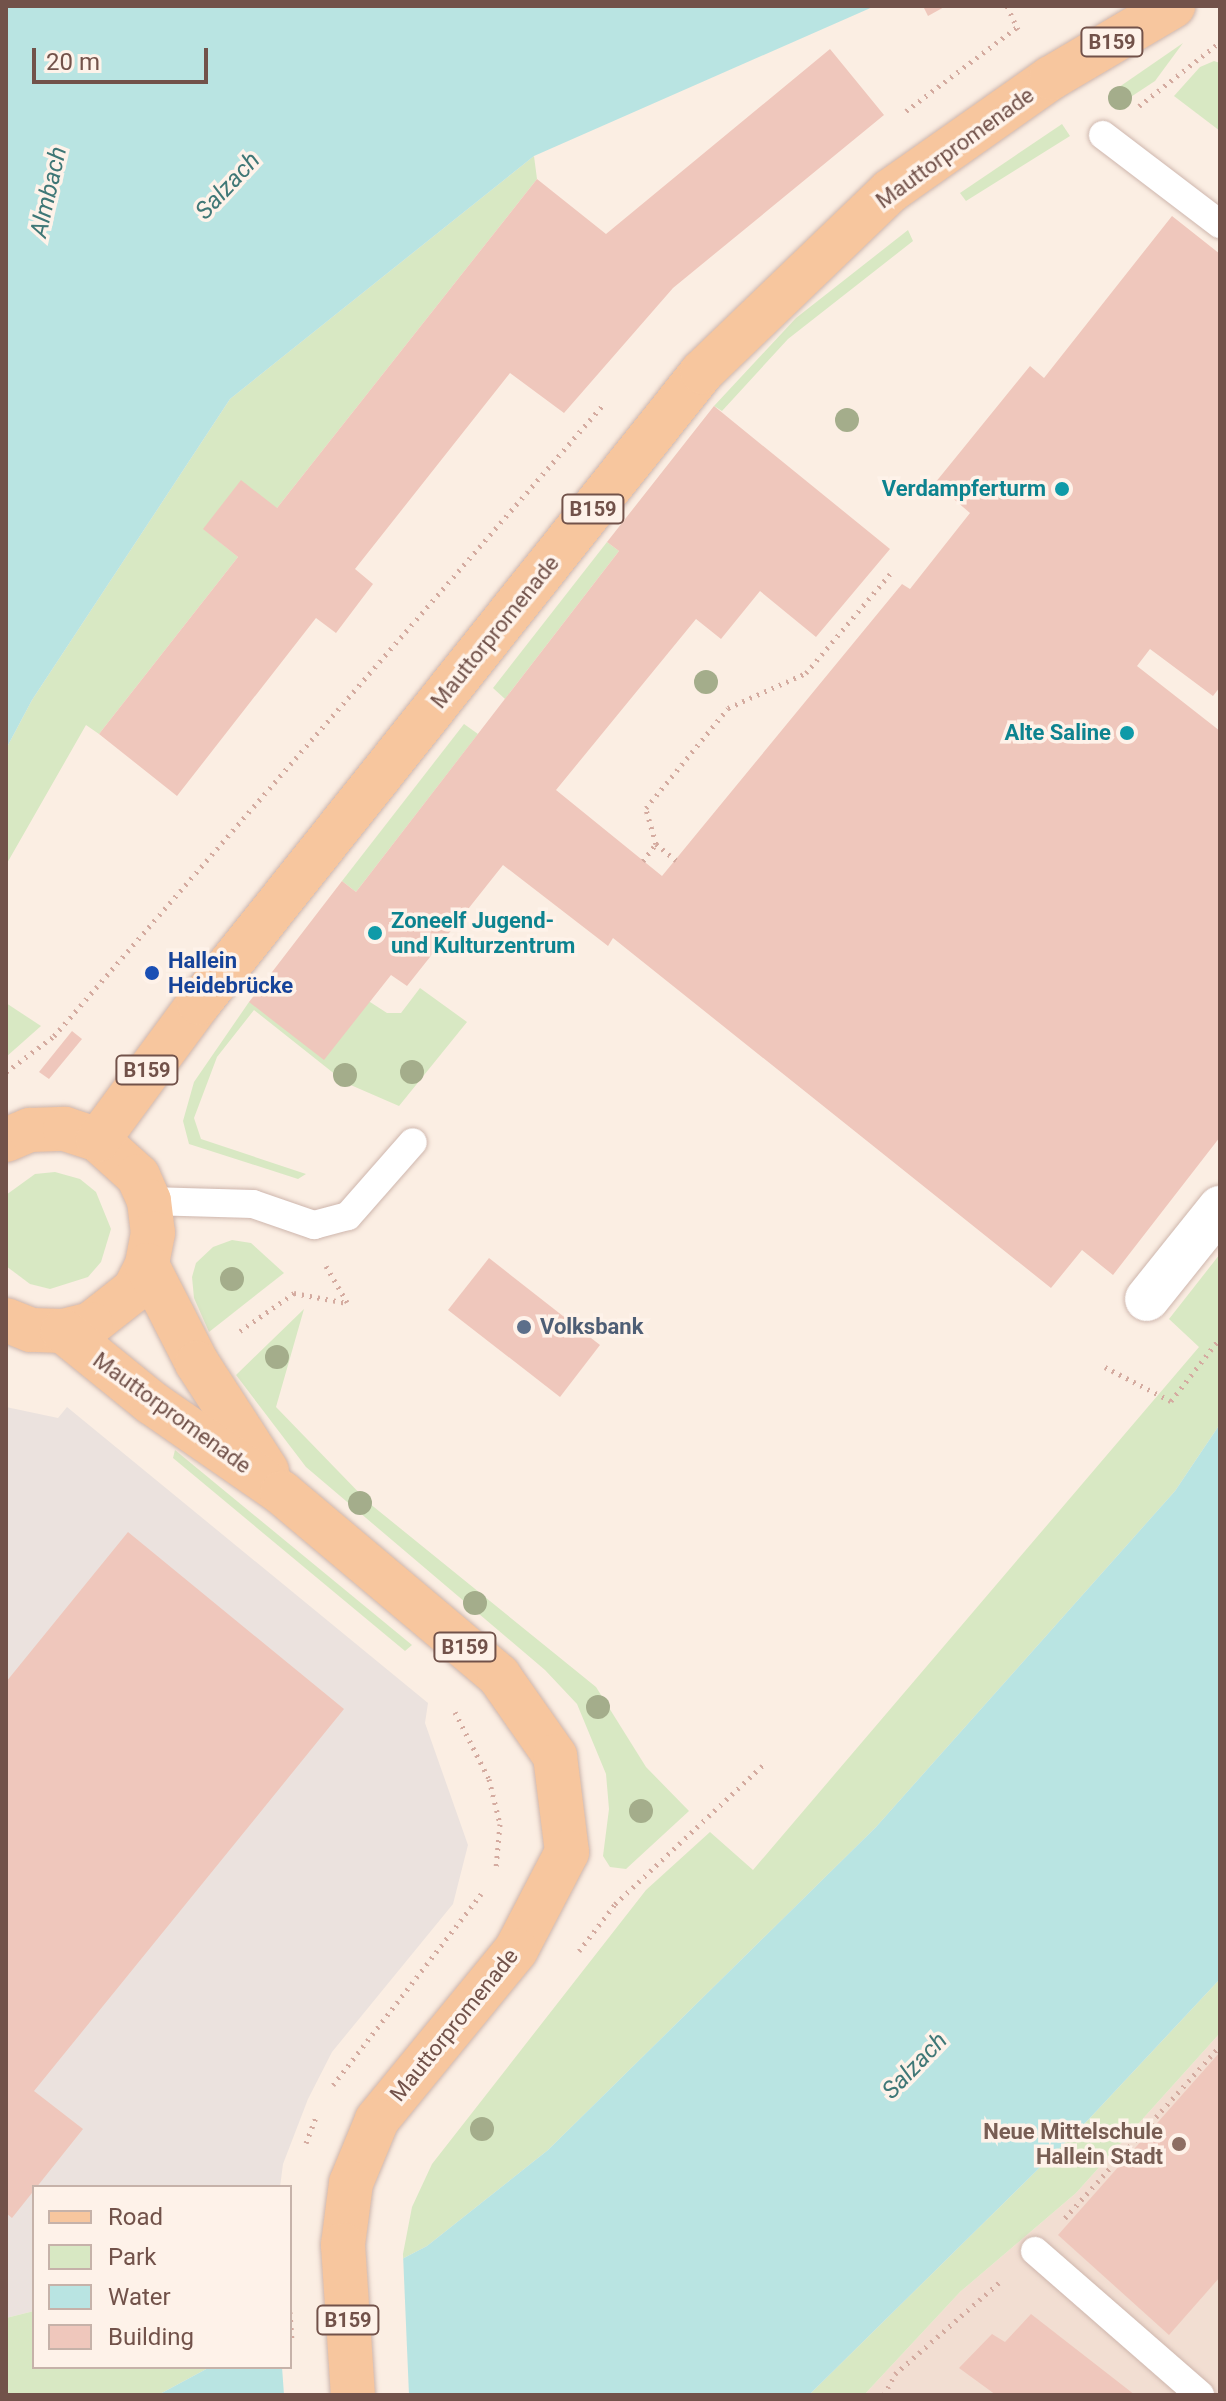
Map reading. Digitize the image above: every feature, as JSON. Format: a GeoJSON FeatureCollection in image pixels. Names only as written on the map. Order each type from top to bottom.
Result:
{"type":"FeatureCollection","features":[{"type":"Feature","properties":{"kind":"main road","name":"Mauttorpromenade"},"geometry":{"type":"LineString","coordinates":[[98,1140],[199,1003],[702,372],[890,191],[1051,78],[1173,6]]}},
{"type":"Feature","properties":{"kind":"main road","name":"Mauttorpromenade"},"geometry":{"type":"LineString","coordinates":[[6,1140],[30,1130],[65,1129],[98,1140],[138,1176],[149,1201],[153,1233],[147,1265],[134,1290],[114,1310],[63,1331],[31,1330],[6,1320]]}},
{"type":"Feature","properties":{"kind":"main road","name":"Mauttorpromenade"},"geometry":{"type":"LineString","coordinates":[[147,1265],[197,1363],[282,1493]]}},
{"type":"Feature","properties":{"kind":"main road","name":"Mauttorpromenade"},"geometry":{"type":"LineString","coordinates":[[63,1331],[152,1403],[282,1493],[499,1676],[555,1756],[567,1852],[516,1950],[377,2120],[351,2183],[343,2245],[353,2395]]}},
{"type":"Feature","properties":{"kind":"street"},"geometry":{"type":"LineString","coordinates":[[1147,1299],[1220,1208]]}},
{"type":"Feature","properties":{"kind":"lane"},"geometry":{"type":"LineString","coordinates":[[1103,135],[1220,224]]}},
{"type":"Feature","properties":{"kind":"lane"},"geometry":{"type":"LineString","coordinates":[[149,1201],[253,1204],[314,1225],[348,1216],[413,1142]]}},
{"type":"Feature","properties":{"kind":"lane"},"geometry":{"type":"LineString","coordinates":[[1035,2251],[1200,2395]]}},
{"type":"Feature","properties":{"kind":"path"},"geometry":{"type":"LineString","coordinates":[[1007,6],[1017,27]]}},
{"type":"Feature","properties":{"kind":"path"},"geometry":{"type":"LineString","coordinates":[[1103,135],[1220,42]]}},
{"type":"Feature","properties":{"kind":"path"},"geometry":{"type":"LineString","coordinates":[[676,860],[656,844],[646,808],[728,708],[806,673],[890,574]]}},
{"type":"Feature","properties":{"kind":"path"},"geometry":{"type":"LineString","coordinates":[[643,861],[656,844]]}},
{"type":"Feature","properties":{"kind":"path"},"geometry":{"type":"LineString","coordinates":[[6,1072],[24,1063]]}},
{"type":"Feature","properties":{"kind":"path"},"geometry":{"type":"LineString","coordinates":[[1105,1367],[1171,1401],[1220,1338]]}},
{"type":"Feature","properties":{"kind":"path"},"geometry":{"type":"LineString","coordinates":[[329,2092],[378,2022],[474,1906],[496,1869],[500,1824],[489,1779],[450,1703]]}},
{"type":"Feature","properties":{"kind":"path"},"geometry":{"type":"LineString","coordinates":[[577,1954],[615,1904],[765,1763]]}},
{"type":"Feature","properties":{"kind":"path"},"geometry":{"type":"LineString","coordinates":[[303,2157],[323,2105]]}},
{"type":"Feature","properties":{"kind":"shaded area"},"geometry":{"type":"Polygon","coordinates":[[[6,1407],[58,1418],[67,1407],[428,1703],[425,1723],[468,1845],[453,1904],[332,2052],[308,2099],[283,2164],[280,2185],[32,2185],[32,2312],[6,2318],[6,1407]]]}},
{"type":"Feature","properties":{"kind":"shaded area"},"geometry":{"type":"Polygon","coordinates":[[[1220,2033],[1220,2395],[864,2395],[960,2292],[1076,2193],[1220,2033]]]}},
{"type":"Feature","properties":{"kind":"green space"},"geometry":{"type":"Polygon","coordinates":[[[1183,43],[1155,81],[1117,106],[1109,94],[1183,43]]]}},
{"type":"Feature","properties":{"kind":"green space"},"geometry":{"type":"Polygon","coordinates":[[[1214,61],[1220,63],[1220,131],[1174,96],[1200,67],[1214,61]]]}},
{"type":"Feature","properties":{"kind":"green space"},"geometry":{"type":"Polygon","coordinates":[[[1062,124],[1070,136],[966,201],[960,193],[1062,124]]]}},
{"type":"Feature","properties":{"kind":"green space"},"geometry":{"type":"Polygon","coordinates":[[[534,156],[537,179],[277,508],[204,529],[238,557],[99,734],[86,725],[6,865],[6,749],[32,700],[230,399],[534,156]]]}},
{"type":"Feature","properties":{"kind":"green space"},"geometry":{"type":"Polygon","coordinates":[[[908,230],[913,241],[788,339],[722,411],[714,406],[796,318],[908,230]]]}},
{"type":"Feature","properties":{"kind":"green space"},"geometry":{"type":"Polygon","coordinates":[[[607,542],[619,551],[505,699],[493,688],[607,542]]]}},
{"type":"Feature","properties":{"kind":"green space"},"geometry":{"type":"Polygon","coordinates":[[[464,724],[478,734],[356,892],[342,881],[464,724]]]}},
{"type":"Feature","properties":{"kind":"green space"},"geometry":{"type":"Polygon","coordinates":[[[420,988],[467,1022],[399,1106],[346,1083],[254,1010],[217,1057],[194,1118],[201,1139],[306,1174],[298,1179],[189,1144],[183,1121],[194,1082],[249,1002],[370,1002],[387,1013],[401,1013],[420,988]]]}},
{"type":"Feature","properties":{"kind":"green space"},"geometry":{"type":"Polygon","coordinates":[[[6,1003],[41,1026],[6,1057],[6,1003]]]}},
{"type":"Feature","properties":{"kind":"green space"},"geometry":{"type":"Polygon","coordinates":[[[55,1172],[80,1179],[96,1192],[111,1229],[101,1262],[88,1277],[50,1289],[30,1284],[6,1266],[6,1195],[35,1174],[55,1172]]]}},
{"type":"Feature","properties":{"kind":"green space"},"geometry":{"type":"Polygon","coordinates":[[[232,1240],[251,1243],[284,1273],[209,1332],[194,1298],[192,1277],[196,1263],[213,1247],[232,1240]]]}},
{"type":"Feature","properties":{"kind":"green space"},"geometry":{"type":"Polygon","coordinates":[[[1220,1254],[1220,1424],[1175,1491],[876,1827],[548,2150],[427,2246],[402,2259],[412,2207],[432,2164],[646,1890],[710,1832],[753,1870],[1199,1347],[1169,1319],[1220,1254]]]}},
{"type":"Feature","properties":{"kind":"green space"},"geometry":{"type":"Polygon","coordinates":[[[304,1309],[276,1407],[369,1503],[596,1687],[646,1767],[689,1811],[626,1869],[610,1867],[603,1856],[609,1809],[606,1774],[577,1704],[545,1670],[306,1467],[236,1375],[304,1309]]]}},
{"type":"Feature","properties":{"kind":"green space"},"geometry":{"type":"Polygon","coordinates":[[[175,1450],[412,1645],[405,1651],[173,1458],[175,1450]]]}},
{"type":"Feature","properties":{"kind":"green space"},"geometry":{"type":"Polygon","coordinates":[[[1220,1979],[1220,2033],[1076,2193],[960,2292],[864,2395],[809,2395],[1089,2119],[1220,1979]]]}},
{"type":"Feature","properties":{"kind":"green space"},"geometry":{"type":"Polygon","coordinates":[[[32,2312],[32,2369],[206,2369],[158,2395],[6,2395],[6,2318],[32,2312]]]}},
{"type":"Feature","properties":{"kind":"water"},"geometry":{"type":"Polygon","coordinates":[[[6,6],[875,6],[534,156],[230,399],[32,700],[6,749],[6,6]]]}},
{"type":"Feature","properties":{"kind":"water","name":"Salzach"},"geometry":{"type":"Polygon","coordinates":[[[1220,1424],[1220,1979],[1089,2119],[809,2395],[158,2395],[206,2369],[292,2369],[292,2365],[402,2259],[427,2246],[548,2150],[876,1827],[1175,1491],[1220,1424]]]}},
{"type":"Feature","properties":{"kind":"pier"},"geometry":{"type":"Polygon","coordinates":[[[403,2254],[409,2395],[284,2395],[282,2369],[292,2369],[292,2318],[403,2254]]]}},
{"type":"Feature","properties":{"kind":"building"},"geometry":{"type":"Polygon","coordinates":[[[923,6],[946,6],[928,16],[923,6]]]}},
{"type":"Feature","properties":{"kind":"building"},"geometry":{"type":"Polygon","coordinates":[[[830,49],[884,115],[673,288],[564,413],[510,373],[355,569],[373,584],[336,633],[316,618],[177,796],[99,734],[238,557],[203,529],[241,480],[277,508],[537,179],[606,234],[830,49]]]}},
{"type":"Feature","properties":{"kind":"building"},"geometry":{"type":"Polygon","coordinates":[[[1172,216],[1220,254],[1220,687],[1213,696],[1150,649],[1137,666],[1220,731],[1220,1137],[1113,1275],[1082,1250],[1051,1288],[613,938],[608,946],[503,865],[407,986],[391,975],[324,1060],[249,1002],[342,881],[356,892],[619,551],[607,542],[714,406],[890,549],[816,637],[760,591],[721,639],[696,619],[556,790],[662,876],[902,584],[910,589],[970,513],[935,483],[1030,366],[1044,378],[1172,216]]]}},
{"type":"Feature","properties":{"kind":"building"},"geometry":{"type":"Polygon","coordinates":[[[72,1031],[82,1039],[49,1079],[39,1072],[72,1031]]]}},
{"type":"Feature","properties":{"kind":"building","name":"Volksbank"},"geometry":{"type":"Polygon","coordinates":[[[489,1258],[600,1345],[560,1397],[448,1310],[489,1258]]]}},
{"type":"Feature","properties":{"kind":"building"},"geometry":{"type":"Polygon","coordinates":[[[128,1532],[344,1709],[34,2091],[83,2129],[38,2185],[32,2185],[32,2193],[12,2218],[6,2213],[6,1682],[128,1532]]]}},
{"type":"Feature","properties":{"kind":"building","name":"Neue Mittelschule Hallein Stadt"},"geometry":{"type":"Polygon","coordinates":[[[1220,2052],[1220,2277],[1169,2335],[1058,2235],[1220,2052]]]}},
{"type":"Feature","properties":{"kind":"building"},"geometry":{"type":"Polygon","coordinates":[[[1031,2314],[1135,2395],[996,2395],[959,2368],[992,2334],[1005,2342],[1031,2314]]]}},
{"type":"Feature","properties":{"kind":"place","name":"Verdampferturm"},"geometry":{"type":"Point","coordinates":[1062,489]}},
{"type":"Feature","properties":{"kind":"place","name":"Alte Saline"},"geometry":{"type":"Point","coordinates":[1127,733]}},
{"type":"Feature","properties":{"kind":"place","name":"Zoneelf Jugend- und Kulturzentrum"},"geometry":{"type":"Point","coordinates":[375,933]}},
{"type":"Feature","properties":{"kind":"place","name":"Hallein Heidebrücke"},"geometry":{"type":"Point","coordinates":[152,973]}},
{"type":"Feature","properties":{"kind":"place","name":"Volksbank"},"geometry":{"type":"Point","coordinates":[524,1327]}},
{"type":"Feature","properties":{"kind":"place","name":"Neue Mittelschule Hallein Stadt"},"geometry":{"type":"Point","coordinates":[1179,2144]}},
{"type":"Feature","properties":{"kind":"water label","name":"Almbach"},"geometry":{"type":"Point","coordinates":[49,192]}}]}
